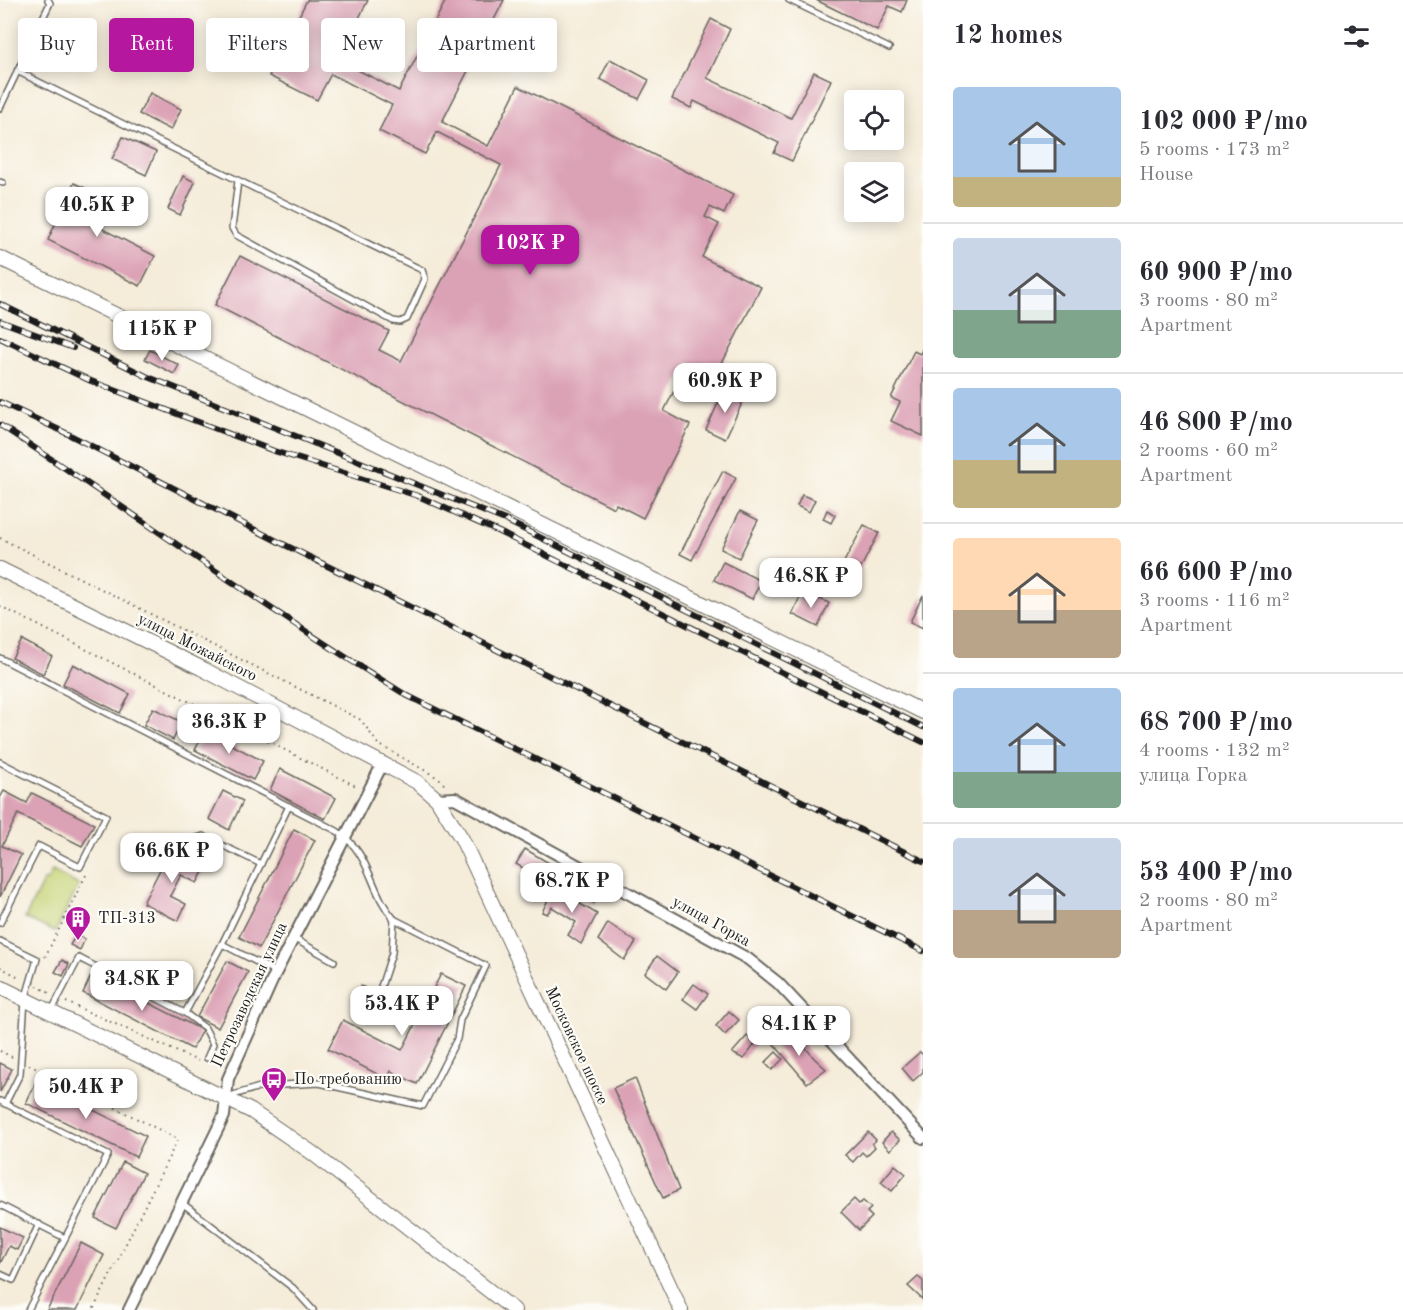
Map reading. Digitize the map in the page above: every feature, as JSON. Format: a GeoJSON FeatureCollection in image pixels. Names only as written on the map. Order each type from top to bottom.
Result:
{"type":"FeatureCollection","features":[{"type":"Feature","properties":{"kind":"street"},"geometry":{"type":"LineString","coordinates":[[0,258],[923,712]]}},
{"type":"Feature","properties":{"kind":"street","name":"улица Можайского"},"geometry":{"type":"LineString","coordinates":[[0,569],[201,668],[383,763],[417,782],[437,799]]}},
{"type":"Feature","properties":{"kind":"street","name":"Петрозаводская улица"},"geometry":{"type":"LineString","coordinates":[[129,1310],[224,1116],[228,1078],[276,972],[383,763]]}},
{"type":"Feature","properties":{"kind":"street"},"geometry":{"type":"LineString","coordinates":[[437,799],[455,798]]}},
{"type":"Feature","properties":{"kind":"street","name":"улица Горка"},"geometry":{"type":"LineString","coordinates":[[455,798],[764,970],[923,1138]]}},
{"type":"Feature","properties":{"kind":"street","name":"Московское шоссе"},"geometry":{"type":"LineString","coordinates":[[437,799],[467,850],[681,1310]]}},
{"type":"Feature","properties":{"kind":"street"},"geometry":{"type":"LineString","coordinates":[[0,987],[251,1111],[310,1152],[514,1310]]}},
{"type":"Feature","properties":{"kind":"lane"},"geometry":{"type":"LineString","coordinates":[[789,0],[889,48]]}},
{"type":"Feature","properties":{"kind":"lane"},"geometry":{"type":"LineString","coordinates":[[42,18],[50,1]]}},
{"type":"Feature","properties":{"kind":"lane"},"geometry":{"type":"LineString","coordinates":[[0,108],[18,71]]}},
{"type":"Feature","properties":{"kind":"lane"},"geometry":{"type":"LineString","coordinates":[[20,72],[422,270],[425,279],[407,319],[400,322],[393,321],[236,235],[232,228],[238,181]]}},
{"type":"Feature","properties":{"kind":"lane"},"geometry":{"type":"LineString","coordinates":[[0,658],[345,836],[363,858],[384,906],[393,919],[486,966],[460,1020],[457,1039],[423,1106],[319,1083],[263,1086],[225,1097]]}},
{"type":"Feature","properties":{"kind":"lane"},"geometry":{"type":"LineString","coordinates":[[0,762],[106,816],[80,867],[39,846],[0,923]]}},
{"type":"Feature","properties":{"kind":"lane"},"geometry":{"type":"LineString","coordinates":[[185,1013],[222,944],[289,806]]}},
{"type":"Feature","properties":{"kind":"lane"},"geometry":{"type":"LineString","coordinates":[[179,844],[203,836],[261,864]]}},
{"type":"Feature","properties":{"kind":"lane"},"geometry":{"type":"LineString","coordinates":[[370,1020],[393,953],[393,919]]}},
{"type":"Feature","properties":{"kind":"lane"},"geometry":{"type":"LineString","coordinates":[[293,938],[334,962]]}},
{"type":"Feature","properties":{"kind":"lane"},"geometry":{"type":"LineString","coordinates":[[0,941],[37,959],[25,1000],[20,1074],[2,1102],[108,1155],[28,1310]]}},
{"type":"Feature","properties":{"kind":"lane"},"geometry":{"type":"LineString","coordinates":[[222,944],[276,972]]}},
{"type":"Feature","properties":{"kind":"lane"},"geometry":{"type":"LineString","coordinates":[[51,1012],[79,958],[185,1013],[205,1028],[213,1044],[207,1058]]}},
{"type":"Feature","properties":{"kind":"lane"},"geometry":{"type":"LineString","coordinates":[[181,1202],[293,1288],[313,1310]]}},
{"type":"Feature","properties":{"kind":"lane"},"geometry":{"type":"LineString","coordinates":[[0,1205],[65,1238]]}},
{"type":"Feature","properties":{"kind":"lane"},"geometry":{"type":"LineString","coordinates":[[0,1274],[13,1280],[39,1224]]}},
{"type":"Feature","properties":{"kind":"path"},"geometry":{"type":"LineString","coordinates":[[0,538],[361,720],[378,744],[440,779],[455,798]]}},
{"type":"Feature","properties":{"kind":"path"},"geometry":{"type":"LineString","coordinates":[[0,606],[358,786]]}},
{"type":"Feature","properties":{"kind":"path"},"geometry":{"type":"LineString","coordinates":[[37,959],[42,962],[88,870]]}},
{"type":"Feature","properties":{"kind":"green space"},"geometry":{"type":"Polygon","coordinates":[[[52,871],[79,885],[55,932],[25,918],[44,880],[47,881],[52,871]]]}},
{"type":"Feature","properties":{"kind":"building"},"geometry":{"type":"Polygon","coordinates":[[[307,0],[368,0],[359,18],[321,18],[321,72],[362,72],[399,91],[417,56],[417,72],[467,72],[442,122],[488,146],[518,86],[733,195],[724,214],[710,207],[705,217],[719,224],[702,257],[761,287],[715,377],[688,363],[664,411],[690,425],[643,518],[616,504],[614,508],[215,305],[240,256],[389,331],[379,350],[401,361],[501,165],[437,132],[425,154],[379,131],[392,105],[331,74],[317,100],[269,76],[271,72],[309,72],[309,18],[298,18],[307,0]]]}},
{"type":"Feature","properties":{"kind":"building"},"geometry":{"type":"Polygon","coordinates":[[[446,0],[504,0],[495,18],[437,18],[446,0]]]}},
{"type":"Feature","properties":{"kind":"building"},"geometry":{"type":"Polygon","coordinates":[[[816,0],[907,0],[902,12],[889,6],[877,30],[816,0]]]}},
{"type":"Feature","properties":{"kind":"building"},"geometry":{"type":"Polygon","coordinates":[[[711,19],[730,29],[707,78],[791,118],[814,72],[831,80],[792,161],[774,153],[779,143],[694,101],[691,108],[672,99],[711,19]]]}},
{"type":"Feature","properties":{"kind":"building"},"geometry":{"type":"Polygon","coordinates":[[[610,59],[649,80],[639,99],[600,79],[610,59]]]}},
{"type":"Feature","properties":{"kind":"building"},"geometry":{"type":"Polygon","coordinates":[[[150,93],[181,109],[171,130],[139,114],[150,93]]]}},
{"type":"Feature","properties":{"kind":"building"},"geometry":{"type":"Polygon","coordinates":[[[123,137],[156,152],[146,175],[112,159],[123,137]]]}},
{"type":"Feature","properties":{"kind":"building"},"geometry":{"type":"Polygon","coordinates":[[[183,176],[195,182],[180,215],[168,209],[183,176]]]}},
{"type":"Feature","properties":{"kind":"building"},"geometry":{"type":"Polygon","coordinates":[[[74,183],[105,197],[93,224],[155,256],[140,286],[48,240],[74,183]]]}},
{"type":"Feature","properties":{"kind":"building"},"geometry":{"type":"Polygon","coordinates":[[[923,347],[923,436],[891,421],[900,402],[891,398],[914,351],[920,354],[923,347]]]}},
{"type":"Feature","properties":{"kind":"building"},"geometry":{"type":"Polygon","coordinates":[[[150,350],[179,365],[174,374],[145,359],[150,350]]]}},
{"type":"Feature","properties":{"kind":"building"},"geometry":{"type":"Polygon","coordinates":[[[724,390],[744,399],[725,439],[706,430],[724,390]]]}},
{"type":"Feature","properties":{"kind":"building"},"geometry":{"type":"Polygon","coordinates":[[[723,471],[736,478],[692,560],[680,554],[723,471]]]}},
{"type":"Feature","properties":{"kind":"building"},"geometry":{"type":"Polygon","coordinates":[[[802,495],[815,500],[809,512],[797,506],[802,495]]]}},
{"type":"Feature","properties":{"kind":"building"},"geometry":{"type":"Polygon","coordinates":[[[827,510],[835,515],[831,523],[823,519],[827,510]]]}},
{"type":"Feature","properties":{"kind":"building"},"geometry":{"type":"Polygon","coordinates":[[[740,511],[758,520],[739,558],[721,549],[740,511]]]}},
{"type":"Feature","properties":{"kind":"building"},"geometry":{"type":"Polygon","coordinates":[[[864,525],[879,533],[859,571],[844,562],[864,525]]]}},
{"type":"Feature","properties":{"kind":"building"},"geometry":{"type":"Polygon","coordinates":[[[723,562],[761,581],[752,599],[714,580],[723,562]]]}},
{"type":"Feature","properties":{"kind":"building"},"geometry":{"type":"Polygon","coordinates":[[[803,591],[829,603],[818,627],[792,614],[803,591]]]}},
{"type":"Feature","properties":{"kind":"building"},"geometry":{"type":"Polygon","coordinates":[[[923,595],[923,628],[910,622],[923,595]]]}},
{"type":"Feature","properties":{"kind":"building"},"geometry":{"type":"Polygon","coordinates":[[[22,640],[52,656],[43,674],[12,658],[22,640]]]}},
{"type":"Feature","properties":{"kind":"building"},"geometry":{"type":"Polygon","coordinates":[[[73,664],[130,694],[120,713],[63,684],[73,664]]]}},
{"type":"Feature","properties":{"kind":"building"},"geometry":{"type":"Polygon","coordinates":[[[153,708],[182,722],[173,740],[144,725],[153,708]]]}},
{"type":"Feature","properties":{"kind":"building"},"geometry":{"type":"Polygon","coordinates":[[[205,731],[263,761],[253,780],[195,750],[205,731]]]}},
{"type":"Feature","properties":{"kind":"building"},"geometry":{"type":"Polygon","coordinates":[[[280,769],[336,798],[325,819],[270,790],[280,769]]]}},
{"type":"Feature","properties":{"kind":"building"},"geometry":{"type":"Polygon","coordinates":[[[4,791],[27,803],[32,793],[94,824],[82,846],[18,814],[2,846],[21,855],[0,897],[0,798],[4,791]]]}},
{"type":"Feature","properties":{"kind":"building"},"geometry":{"type":"Polygon","coordinates":[[[223,791],[243,801],[229,830],[209,819],[223,791]]]}},
{"type":"Feature","properties":{"kind":"building"},"geometry":{"type":"Polygon","coordinates":[[[294,829],[315,840],[259,948],[239,937],[294,829]]]}},
{"type":"Feature","properties":{"kind":"building"},"geometry":{"type":"Polygon","coordinates":[[[525,849],[549,863],[540,878],[516,864],[525,849]]]}},
{"type":"Feature","properties":{"kind":"building"},"geometry":{"type":"Polygon","coordinates":[[[170,850],[205,868],[197,883],[181,875],[170,896],[186,904],[178,921],[143,903],[170,850]]]}},
{"type":"Feature","properties":{"kind":"building"},"geometry":{"type":"Polygon","coordinates":[[[590,886],[600,893],[594,903],[584,897],[590,886]]]}},
{"type":"Feature","properties":{"kind":"building"},"geometry":{"type":"Polygon","coordinates":[[[554,888],[597,914],[581,944],[568,935],[576,922],[552,907],[547,914],[542,912],[554,888]]]}},
{"type":"Feature","properties":{"kind":"building"},"geometry":{"type":"Polygon","coordinates":[[[608,923],[636,942],[624,960],[598,940],[608,923]]]}},
{"type":"Feature","properties":{"kind":"building","name":"ТП-313"},"geometry":{"type":"Polygon","coordinates":[[[76,935],[85,939],[80,950],[70,945],[76,935]]]}},
{"type":"Feature","properties":{"kind":"building"},"geometry":{"type":"Polygon","coordinates":[[[657,956],[678,972],[666,989],[645,973],[657,956]]]}},
{"type":"Feature","properties":{"kind":"building"},"geometry":{"type":"Polygon","coordinates":[[[62,960],[69,964],[63,976],[55,972],[62,960]]]}},
{"type":"Feature","properties":{"kind":"building"},"geometry":{"type":"Polygon","coordinates":[[[227,961],[248,972],[218,1028],[197,1017],[227,961]]]}},
{"type":"Feature","properties":{"kind":"building"},"geometry":{"type":"Polygon","coordinates":[[[92,974],[202,1030],[192,1049],[83,993],[92,974]]]}},
{"type":"Feature","properties":{"kind":"building"},"geometry":{"type":"Polygon","coordinates":[[[441,974],[466,986],[417,1084],[391,1071],[387,1079],[328,1049],[343,1020],[402,1050],[441,974]]]}},
{"type":"Feature","properties":{"kind":"building"},"geometry":{"type":"Polygon","coordinates":[[[694,984],[708,994],[697,1009],[683,999],[694,984]]]}},
{"type":"Feature","properties":{"kind":"building"},"geometry":{"type":"Polygon","coordinates":[[[361,986],[369,990],[362,1005],[354,1001],[361,986]]]}},
{"type":"Feature","properties":{"kind":"building"},"geometry":{"type":"Polygon","coordinates":[[[729,1011],[739,1020],[725,1035],[716,1026],[729,1011]]]}},
{"type":"Feature","properties":{"kind":"building"},"geometry":{"type":"Polygon","coordinates":[[[793,1032],[826,1069],[807,1083],[773,1043],[793,1032]]]}},
{"type":"Feature","properties":{"kind":"building"},"geometry":{"type":"Polygon","coordinates":[[[747,1036],[755,1044],[744,1059],[732,1053],[747,1036]]]}},
{"type":"Feature","properties":{"kind":"building"},"geometry":{"type":"Polygon","coordinates":[[[776,1052],[783,1059],[772,1070],[765,1063],[776,1052]]]}},
{"type":"Feature","properties":{"kind":"building"},"geometry":{"type":"Polygon","coordinates":[[[920,1052],[923,1055],[923,1072],[913,1081],[902,1068],[920,1052]]]}},
{"type":"Feature","properties":{"kind":"building"},"geometry":{"type":"Polygon","coordinates":[[[0,1063],[12,1069],[0,1092],[0,1063]]]}},
{"type":"Feature","properties":{"kind":"building"},"geometry":{"type":"Polygon","coordinates":[[[635,1078],[679,1190],[663,1198],[613,1088],[635,1078]]]}},
{"type":"Feature","properties":{"kind":"building"},"geometry":{"type":"Polygon","coordinates":[[[36,1082],[146,1136],[136,1157],[26,1103],[36,1082]]]}},
{"type":"Feature","properties":{"kind":"building"},"geometry":{"type":"Polygon","coordinates":[[[868,1132],[876,1140],[872,1144],[875,1147],[866,1156],[862,1152],[853,1162],[845,1155],[868,1132]]]}},
{"type":"Feature","properties":{"kind":"building"},"geometry":{"type":"Polygon","coordinates":[[[891,1132],[900,1140],[890,1150],[882,1142],[891,1132]]]}},
{"type":"Feature","properties":{"kind":"building"},"geometry":{"type":"Polygon","coordinates":[[[123,1162],[144,1173],[116,1228],[95,1218],[123,1162]]]}},
{"type":"Feature","properties":{"kind":"building"},"geometry":{"type":"Polygon","coordinates":[[[895,1165],[906,1174],[892,1191],[881,1182],[895,1165]]]}},
{"type":"Feature","properties":{"kind":"building"},"geometry":{"type":"Polygon","coordinates":[[[854,1199],[859,1204],[863,1201],[871,1208],[867,1212],[872,1217],[859,1230],[841,1212],[854,1199]]]}},
{"type":"Feature","properties":{"kind":"building"},"geometry":{"type":"Polygon","coordinates":[[[0,1227],[23,1238],[17,1250],[9,1246],[0,1264],[0,1227]]]}},
{"type":"Feature","properties":{"kind":"building"},"geometry":{"type":"Polygon","coordinates":[[[81,1243],[104,1255],[77,1310],[47,1310],[81,1243]]]}},
{"type":"Feature","properties":{"kind":"building"},"geometry":{"type":"Polygon","coordinates":[[[918,1277],[923,1281],[923,1300],[908,1286],[918,1277]]]}},
{"type":"Feature","properties":{"kind":"railway"},"geometry":{"type":"LineString","coordinates":[[0,304],[146,376],[505,520],[923,727]]}},
{"type":"Feature","properties":{"kind":"railway"},"geometry":{"type":"LineString","coordinates":[[0,321],[73,348]]}},
{"type":"Feature","properties":{"kind":"railway"},"geometry":{"type":"LineString","coordinates":[[0,338],[91,381],[274,451],[418,496],[499,532],[923,742]]}},
{"type":"Feature","properties":{"kind":"railway"},"geometry":{"type":"LineString","coordinates":[[0,402],[923,861]]}},
{"type":"Feature","properties":{"kind":"railway"},"geometry":{"type":"LineString","coordinates":[[0,425],[252,596],[406,695],[923,951]]}},
{"type":"Feature","properties":{"kind":"place","name":"ТП-313"},"geometry":{"type":"Point","coordinates":[78,942]}},
{"type":"Feature","properties":{"kind":"place","name":"По требованию"},"geometry":{"type":"Point","coordinates":[274,1103]}}]}
